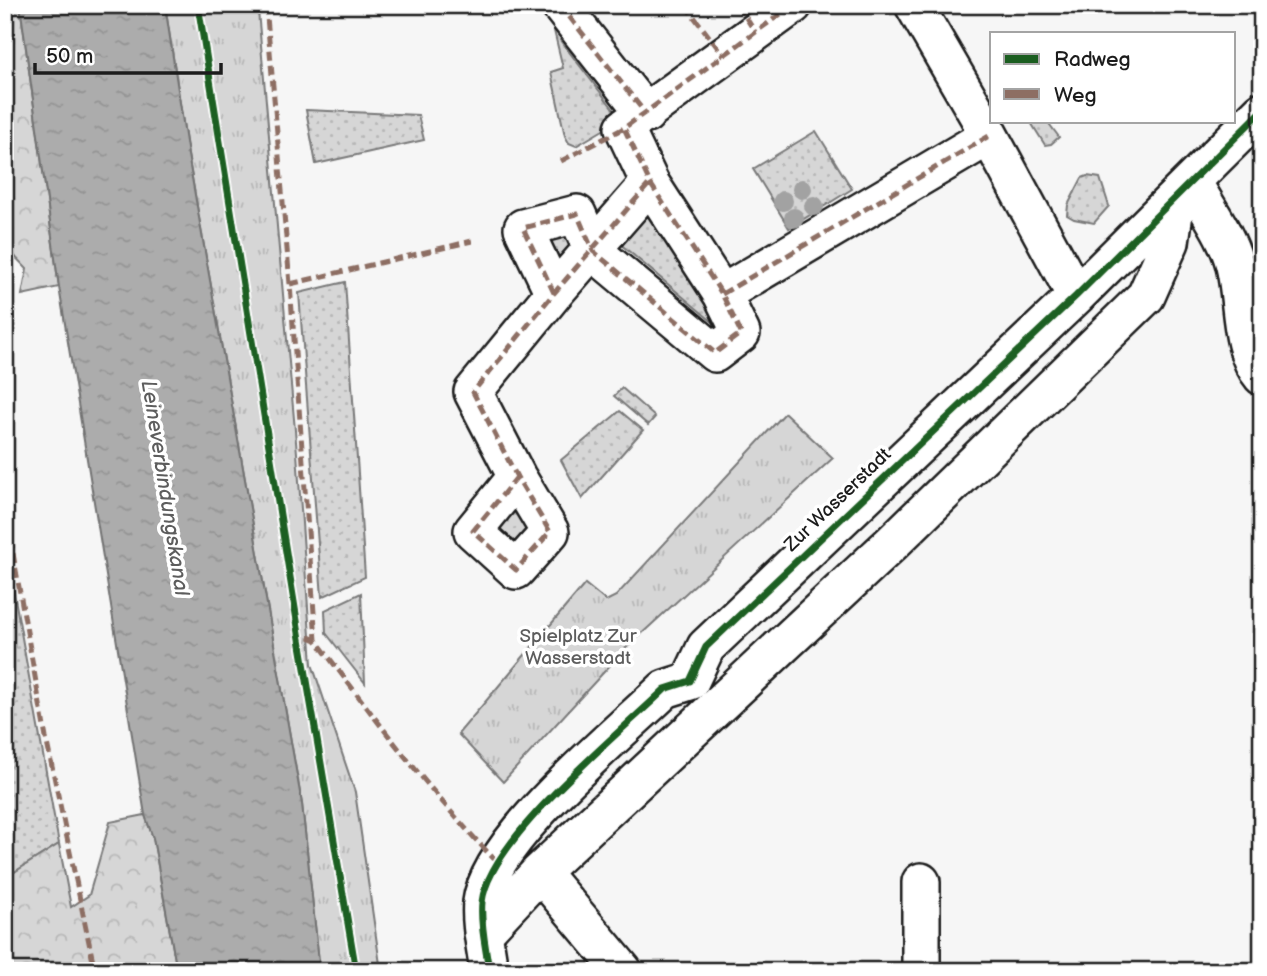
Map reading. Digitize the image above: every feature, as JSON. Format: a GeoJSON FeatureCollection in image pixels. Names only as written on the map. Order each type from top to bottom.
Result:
{"type":"FeatureCollection","features":[{"type":"Feature","properties":{"kind":"street"},"geometry":{"type":"LineString","coordinates":[[560,5],[646,114]]}},
{"type":"Feature","properties":{"kind":"street"},"geometry":{"type":"LineString","coordinates":[[554,293],[523,228],[577,214],[593,251],[715,353],[741,334],[722,294],[650,183],[624,128],[793,5]]}},
{"type":"Feature","properties":{"kind":"street"},"geometry":{"type":"LineString","coordinates":[[914,5],[1076,296]]}},
{"type":"Feature","properties":{"kind":"street","name":"Zur Wasserstadt"},"geometry":{"type":"LineString","coordinates":[[690,681],[706,647],[1076,296],[1262,111]]}},
{"type":"Feature","properties":{"kind":"street"},"geometry":{"type":"LineString","coordinates":[[722,294],[989,136]]}},
{"type":"Feature","properties":{"kind":"street"},"geometry":{"type":"LineString","coordinates":[[517,477],[473,392],[554,293],[650,183]]}},
{"type":"Feature","properties":{"kind":"street"},"geometry":{"type":"LineString","coordinates":[[1184,189],[1226,237],[1235,265],[1251,359],[1262,376]]}},
{"type":"Feature","properties":{"kind":"street"},"geometry":{"type":"LineString","coordinates":[[483,933],[540,872],[892,543],[1146,296],[1170,242],[1184,189]]}},
{"type":"Feature","properties":{"kind":"street"},"geometry":{"type":"LineString","coordinates":[[489,971],[483,933],[482,900],[497,862],[539,808],[665,689],[690,681],[712,712]]}},
{"type":"Feature","properties":{"kind":"street"},"geometry":{"type":"LineString","coordinates":[[540,872],[623,971]]}},
{"type":"Feature","properties":{"kind":"street"},"geometry":{"type":"LineString","coordinates":[[921,883],[921,971]]}},
{"type":"Feature","properties":{"kind":"green space"},"geometry":{"type":"Polygon","coordinates":[[[5,5],[20,5],[59,287],[22,295],[27,269],[5,246],[5,5]]]}},
{"type":"Feature","properties":{"kind":"green space"},"geometry":{"type":"Polygon","coordinates":[[[165,5],[255,5],[258,11],[297,453],[312,664],[355,792],[381,971],[320,971],[302,804],[188,155],[165,5]]]}},
{"type":"Feature","properties":{"kind":"green space"},"geometry":{"type":"Polygon","coordinates":[[[550,14],[566,34],[560,40],[615,111],[621,107],[620,120],[576,146],[569,143],[565,136],[551,72],[563,68],[550,14]]]}},
{"type":"Feature","properties":{"kind":"green space"},"geometry":{"type":"Polygon","coordinates":[[[306,110],[418,115],[424,140],[316,164],[306,110]]]}},
{"type":"Feature","properties":{"kind":"green space"},"geometry":{"type":"Polygon","coordinates":[[[1031,122],[1048,122],[1059,137],[1051,144],[1045,145],[1031,122]]]}},
{"type":"Feature","properties":{"kind":"green space"},"geometry":{"type":"Polygon","coordinates":[[[816,131],[852,189],[789,228],[753,169],[816,131]]]}},
{"type":"Feature","properties":{"kind":"green space"},"geometry":{"type":"Polygon","coordinates":[[[1082,178],[1100,178],[1109,206],[1094,223],[1067,215],[1068,205],[1082,178]]]}},
{"type":"Feature","properties":{"kind":"green space"},"geometry":{"type":"Polygon","coordinates":[[[651,205],[721,329],[619,243],[651,205]]]}},
{"type":"Feature","properties":{"kind":"green space"},"geometry":{"type":"Polygon","coordinates":[[[580,231],[562,267],[545,240],[580,231]]]}},
{"type":"Feature","properties":{"kind":"green space"},"geometry":{"type":"Polygon","coordinates":[[[345,282],[365,577],[322,597],[299,293],[345,282]]]}},
{"type":"Feature","properties":{"kind":"green space"},"geometry":{"type":"Polygon","coordinates":[[[622,388],[655,417],[648,425],[614,396],[622,388]]]}},
{"type":"Feature","properties":{"kind":"green space"},"geometry":{"type":"Polygon","coordinates":[[[620,411],[643,430],[582,499],[561,460],[620,411]]]}},
{"type":"Feature","properties":{"kind":"green space","name":"Spielplatz Zur Wasserstadt"},"geometry":{"type":"Polygon","coordinates":[[[785,413],[833,458],[625,649],[503,782],[458,734],[585,584],[606,601],[616,596],[785,413]]]}},
{"type":"Feature","properties":{"kind":"green space"},"geometry":{"type":"Polygon","coordinates":[[[512,506],[533,527],[520,548],[497,531],[512,506]]]}},
{"type":"Feature","properties":{"kind":"green space"},"geometry":{"type":"Polygon","coordinates":[[[5,543],[59,844],[5,878],[5,543]]]}},
{"type":"Feature","properties":{"kind":"green space"},"geometry":{"type":"Polygon","coordinates":[[[361,593],[365,683],[326,633],[325,610],[361,593]]]}},
{"type":"Feature","properties":{"kind":"green space"},"geometry":{"type":"Polygon","coordinates":[[[145,815],[153,838],[177,971],[5,971],[5,878],[59,844],[71,907],[89,895],[110,822],[145,815]]]}},
{"type":"Feature","properties":{"kind":"water","name":"Leineverbindungskanal"},"geometry":{"type":"Polygon","coordinates":[[[20,5],[165,5],[188,155],[302,804],[320,971],[177,971],[153,838],[145,815],[59,287],[20,5]]]}},
{"type":"Feature","properties":{"kind":"marked path"},"geometry":{"type":"LineString","coordinates":[[266,5],[316,640]]}},
{"type":"Feature","properties":{"kind":"marked path"},"geometry":{"type":"LineString","coordinates":[[560,5],[646,114]]}},
{"type":"Feature","properties":{"kind":"marked path"},"geometry":{"type":"LineString","coordinates":[[685,5],[724,56]]}},
{"type":"Feature","properties":{"kind":"marked path"},"geometry":{"type":"LineString","coordinates":[[738,5],[755,32]]}},
{"type":"Feature","properties":{"kind":"marked path"},"geometry":{"type":"LineString","coordinates":[[554,293],[523,228],[577,214],[593,251],[715,353],[741,333],[722,294],[650,183],[624,128],[793,5]]}},
{"type":"Feature","properties":{"kind":"marked path"},"geometry":{"type":"LineString","coordinates":[[561,161],[624,128]]}},
{"type":"Feature","properties":{"kind":"marked path"},"geometry":{"type":"LineString","coordinates":[[722,294],[989,136]]}},
{"type":"Feature","properties":{"kind":"marked path"},"geometry":{"type":"LineString","coordinates":[[517,477],[473,531],[516,570],[550,532],[517,477],[473,392],[554,293],[650,183]]}},
{"type":"Feature","properties":{"kind":"marked path"},"geometry":{"type":"LineString","coordinates":[[290,284],[472,241]]}},
{"type":"Feature","properties":{"kind":"marked path"},"geometry":{"type":"LineString","coordinates":[[5,509],[46,738],[95,971]]}},
{"type":"Feature","properties":{"kind":"marked path"},"geometry":{"type":"LineString","coordinates":[[309,637],[316,640],[425,781],[497,862]]}},
{"type":"Feature","properties":{"kind":"cycle path"},"geometry":{"type":"LineString","coordinates":[[198,5],[356,971]]}},
{"type":"Feature","properties":{"kind":"cycle path"},"geometry":{"type":"LineString","coordinates":[[489,971],[482,902],[490,877],[507,848],[531,819],[665,689],[690,681],[706,647],[1076,296],[1262,111]]}}]}
